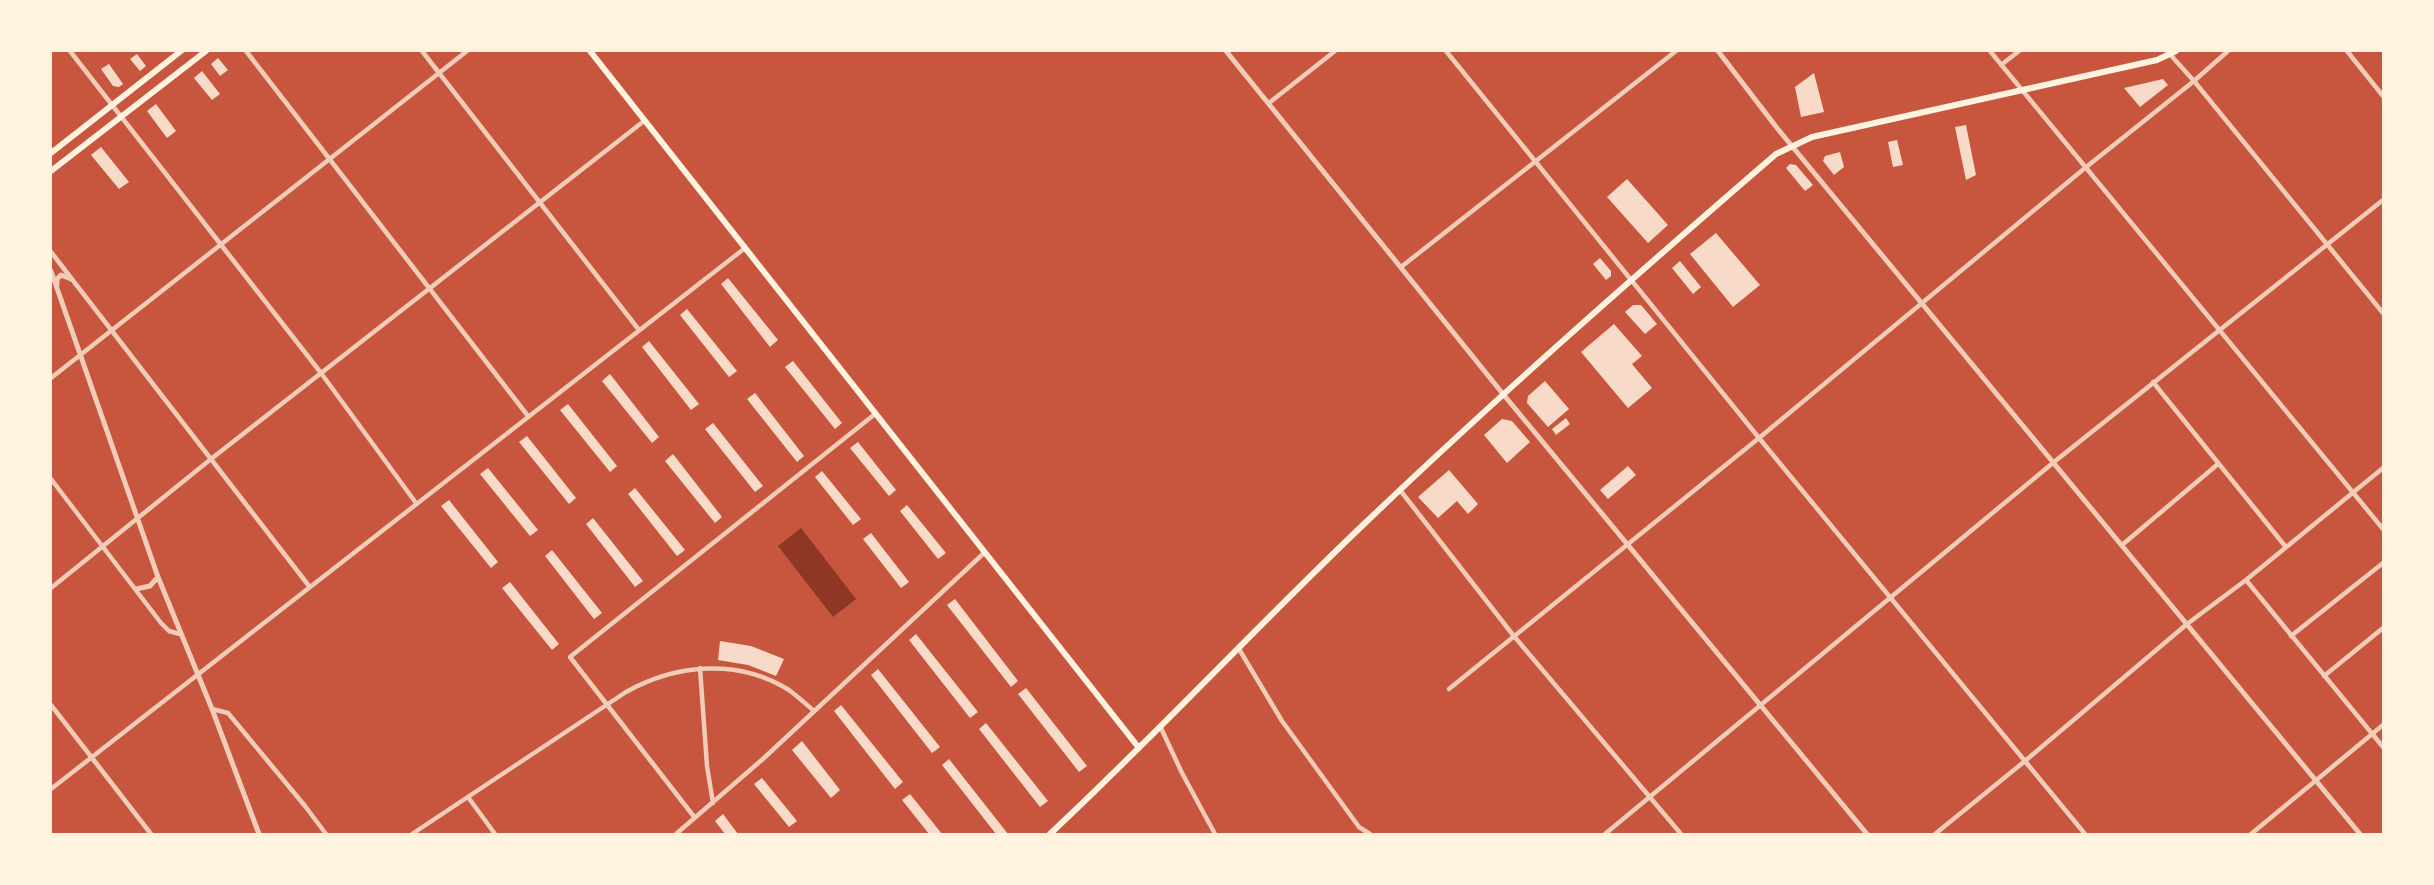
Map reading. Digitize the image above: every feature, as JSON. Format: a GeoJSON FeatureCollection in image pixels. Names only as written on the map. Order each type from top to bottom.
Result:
{"type":"FeatureCollection","features":[{"type":"Feature","properties":{"kind":"main road"},"geometry":{"type":"LineString","coordinates":[[51,153],[181,51]]}},
{"type":"Feature","properties":{"kind":"main road"},"geometry":{"type":"LineString","coordinates":[[51,171],[206,51]]}},
{"type":"Feature","properties":{"kind":"main road"},"geometry":{"type":"LineString","coordinates":[[590,51],[1139,748]]}},
{"type":"Feature","properties":{"kind":"main road"},"geometry":{"type":"LineString","coordinates":[[1050,834],[1161,728],[1328,559],[1400,490],[1503,394],[1776,154],[1792,144],[1812,137],[2022,90],[2176,51]]}},
{"type":"Feature","properties":{"kind":"street"},"geometry":{"type":"LineString","coordinates":[[70,51],[321,373],[416,503]]}},
{"type":"Feature","properties":{"kind":"street"},"geometry":{"type":"LineString","coordinates":[[246,51],[528,416]]}},
{"type":"Feature","properties":{"kind":"street"},"geometry":{"type":"LineString","coordinates":[[422,51],[639,330]]}},
{"type":"Feature","properties":{"kind":"street"},"geometry":{"type":"LineString","coordinates":[[51,378],[467,51]]}},
{"type":"Feature","properties":{"kind":"street"},"geometry":{"type":"LineString","coordinates":[[1226,51],[1503,394],[1867,834]]}},
{"type":"Feature","properties":{"kind":"street"},"geometry":{"type":"LineString","coordinates":[[1269,103],[1335,51]]}},
{"type":"Feature","properties":{"kind":"street"},"geometry":{"type":"LineString","coordinates":[[1446,51],[1759,438],[2085,834]]}},
{"type":"Feature","properties":{"kind":"street"},"geometry":{"type":"LineString","coordinates":[[1401,267],[1676,51]]}},
{"type":"Feature","properties":{"kind":"street"},"geometry":{"type":"LineString","coordinates":[[1718,51],[2360,834]]}},
{"type":"Feature","properties":{"kind":"street"},"geometry":{"type":"LineString","coordinates":[[1990,51],[2383,529]]}},
{"type":"Feature","properties":{"kind":"street"},"geometry":{"type":"LineString","coordinates":[[2001,65],[2019,51]]}},
{"type":"Feature","properties":{"kind":"street"},"geometry":{"type":"LineString","coordinates":[[1449,689],[1513,634],[1759,438],[1921,301],[2228,51]]}},
{"type":"Feature","properties":{"kind":"street"},"geometry":{"type":"LineString","coordinates":[[2347,51],[2383,96]]}},
{"type":"Feature","properties":{"kind":"street"},"geometry":{"type":"LineString","coordinates":[[2168,53],[2194,81],[2383,314]]}},
{"type":"Feature","properties":{"kind":"street"},"geometry":{"type":"LineString","coordinates":[[51,588],[429,287],[644,121]]}},
{"type":"Feature","properties":{"kind":"street"},"geometry":{"type":"LineString","coordinates":[[1605,834],[2054,462],[2383,200]]}},
{"type":"Feature","properties":{"kind":"street"},"geometry":{"type":"LineString","coordinates":[[51,789],[745,248]]}},
{"type":"Feature","properties":{"kind":"street"},"geometry":{"type":"LineString","coordinates":[[51,252],[309,586]]}},
{"type":"Feature","properties":{"kind":"street"},"geometry":{"type":"LineString","coordinates":[[51,271],[158,577],[212,709],[259,834]]}},
{"type":"Feature","properties":{"kind":"street"},"geometry":{"type":"LineString","coordinates":[[57,287],[58,277],[65,275],[71,279]]}},
{"type":"Feature","properties":{"kind":"street"},"geometry":{"type":"LineString","coordinates":[[2153,382],[2285,546]]}},
{"type":"Feature","properties":{"kind":"street"},"geometry":{"type":"LineString","coordinates":[[695,818],[570,657],[875,414]]}},
{"type":"Feature","properties":{"kind":"street"},"geometry":{"type":"LineString","coordinates":[[2122,545],[2218,464]]}},
{"type":"Feature","properties":{"kind":"street"},"geometry":{"type":"LineString","coordinates":[[1935,834],[2187,624],[2246,580],[2383,468]]}},
{"type":"Feature","properties":{"kind":"street"},"geometry":{"type":"LineString","coordinates":[[51,479],[161,623],[169,631],[180,634]]}},
{"type":"Feature","properties":{"kind":"street"},"geometry":{"type":"LineString","coordinates":[[1400,490],[1513,634],[1681,834]]}},
{"type":"Feature","properties":{"kind":"street"},"geometry":{"type":"LineString","coordinates":[[675,834],[814,711],[984,553]]}},
{"type":"Feature","properties":{"kind":"street"},"geometry":{"type":"LineString","coordinates":[[2291,636],[2383,563]]}},
{"type":"Feature","properties":{"kind":"street"},"geometry":{"type":"LineString","coordinates":[[136,589],[150,586],[158,577]]}},
{"type":"Feature","properties":{"kind":"street"},"geometry":{"type":"LineString","coordinates":[[2246,580],[2383,747]]}},
{"type":"Feature","properties":{"kind":"street"},"geometry":{"type":"LineString","coordinates":[[2324,676],[2383,628]]}},
{"type":"Feature","properties":{"kind":"street"},"geometry":{"type":"LineString","coordinates":[[1239,649],[1282,721],[1359,827],[1370,834]]}},
{"type":"Feature","properties":{"kind":"street"},"geometry":{"type":"LineString","coordinates":[[412,834],[608,705],[650,680],[676,672],[700,668],[724,669],[760,677],[788,690],[814,711]]}},
{"type":"Feature","properties":{"kind":"street"},"geometry":{"type":"LineString","coordinates":[[700,668],[707,766],[713,802]]}},
{"type":"Feature","properties":{"kind":"street"},"geometry":{"type":"LineString","coordinates":[[51,705],[151,834]]}},
{"type":"Feature","properties":{"kind":"street"},"geometry":{"type":"LineString","coordinates":[[212,709],[228,713],[326,834]]}},
{"type":"Feature","properties":{"kind":"street"},"geometry":{"type":"LineString","coordinates":[[2251,834],[2383,726]]}},
{"type":"Feature","properties":{"kind":"street"},"geometry":{"type":"LineString","coordinates":[[1161,728],[1215,834]]}},
{"type":"Feature","properties":{"kind":"street"},"geometry":{"type":"LineString","coordinates":[[468,797],[495,834]]}},
{"type":"Feature","properties":{"kind":"shaded area"},"geometry":{"type":"Polygon","coordinates":[[[801,528],[856,599],[833,617],[778,546],[801,528]]]}},
{"type":"Feature","properties":{"kind":"building"},"geometry":{"type":"Polygon","coordinates":[[[137,54],[146,66],[140,71],[130,59],[137,54]]]}},
{"type":"Feature","properties":{"kind":"building"},"geometry":{"type":"Polygon","coordinates":[[[218,58],[228,70],[220,76],[211,64],[218,58]]]}},
{"type":"Feature","properties":{"kind":"building"},"geometry":{"type":"Polygon","coordinates":[[[109,64],[123,84],[119,87],[113,86],[101,69],[109,64]]]}},
{"type":"Feature","properties":{"kind":"building"},"geometry":{"type":"Polygon","coordinates":[[[202,71],[220,94],[212,100],[194,78],[202,71]]]}},
{"type":"Feature","properties":{"kind":"building"},"geometry":{"type":"Polygon","coordinates":[[[1814,73],[1824,112],[1801,117],[1795,87],[1814,73]]]}},
{"type":"Feature","properties":{"kind":"building"},"geometry":{"type":"Polygon","coordinates":[[[2163,79],[2168,85],[2140,107],[2124,88],[2163,79]]]}},
{"type":"Feature","properties":{"kind":"building"},"geometry":{"type":"Polygon","coordinates":[[[156,104],[176,131],[167,138],[147,111],[156,104]]]}},
{"type":"Feature","properties":{"kind":"building"},"geometry":{"type":"Polygon","coordinates":[[[1966,125],[1976,175],[1966,180],[1955,127],[1966,125]]]}},
{"type":"Feature","properties":{"kind":"building"},"geometry":{"type":"Polygon","coordinates":[[[1897,140],[1903,165],[1893,167],[1888,142],[1897,140]]]}},
{"type":"Feature","properties":{"kind":"building"},"geometry":{"type":"Polygon","coordinates":[[[101,147],[129,182],[119,189],[91,155],[101,147]]]}},
{"type":"Feature","properties":{"kind":"building"},"geometry":{"type":"Polygon","coordinates":[[[1840,152],[1844,167],[1834,175],[1823,161],[1825,156],[1840,152]]]}},
{"type":"Feature","properties":{"kind":"building"},"geometry":{"type":"Polygon","coordinates":[[[1790,164],[1796,165],[1813,185],[1805,191],[1786,168],[1790,164]]]}},
{"type":"Feature","properties":{"kind":"building"},"geometry":{"type":"Polygon","coordinates":[[[1627,179],[1668,225],[1648,243],[1607,197],[1627,179]]]}},
{"type":"Feature","properties":{"kind":"building"},"geometry":{"type":"Polygon","coordinates":[[[1716,233],[1760,285],[1733,307],[1690,254],[1716,233]]]}},
{"type":"Feature","properties":{"kind":"building"},"geometry":{"type":"Polygon","coordinates":[[[1600,258],[1611,271],[1611,276],[1606,280],[1593,264],[1600,258]]]}},
{"type":"Feature","properties":{"kind":"building"},"geometry":{"type":"Polygon","coordinates":[[[1680,261],[1701,287],[1693,294],[1672,268],[1680,261]]]}},
{"type":"Feature","properties":{"kind":"building"},"geometry":{"type":"Polygon","coordinates":[[[728,278],[778,340],[770,347],[721,284],[728,278]]]}},
{"type":"Feature","properties":{"kind":"building"},"geometry":{"type":"Polygon","coordinates":[[[1633,305],[1641,305],[1657,324],[1645,334],[1625,312],[1633,305]]]}},
{"type":"Feature","properties":{"kind":"building"},"geometry":{"type":"Polygon","coordinates":[[[687,309],[737,371],[729,377],[680,315],[687,309]]]}},
{"type":"Feature","properties":{"kind":"building"},"geometry":{"type":"Polygon","coordinates":[[[1614,324],[1642,356],[1632,364],[1652,388],[1628,408],[1581,352],[1614,324]]]}},
{"type":"Feature","properties":{"kind":"building"},"geometry":{"type":"Polygon","coordinates":[[[649,341],[699,404],[691,410],[642,347],[649,341]]]}},
{"type":"Feature","properties":{"kind":"building"},"geometry":{"type":"Polygon","coordinates":[[[793,361],[842,423],[835,429],[785,367],[793,361]]]}},
{"type":"Feature","properties":{"kind":"building"},"geometry":{"type":"Polygon","coordinates":[[[610,374],[659,437],[652,443],[602,381],[610,374]]]}},
{"type":"Feature","properties":{"kind":"building"},"geometry":{"type":"Polygon","coordinates":[[[1545,381],[1569,409],[1548,427],[1527,403],[1528,396],[1545,381]]]}},
{"type":"Feature","properties":{"kind":"building"},"geometry":{"type":"Polygon","coordinates":[[[755,393],[804,456],[797,462],[747,399],[755,393]]]}},
{"type":"Feature","properties":{"kind":"building"},"geometry":{"type":"Polygon","coordinates":[[[568,404],[617,466],[610,472],[560,410],[568,404]]]}},
{"type":"Feature","properties":{"kind":"building"},"geometry":{"type":"Polygon","coordinates":[[[1566,418],[1570,424],[1556,435],[1552,429],[1566,418]]]}},
{"type":"Feature","properties":{"kind":"building"},"geometry":{"type":"Polygon","coordinates":[[[1502,419],[1512,421],[1530,442],[1507,463],[1484,435],[1502,419]]]}},
{"type":"Feature","properties":{"kind":"building"},"geometry":{"type":"Polygon","coordinates":[[[713,423],[763,486],[755,492],[705,429],[713,423]]]}},
{"type":"Feature","properties":{"kind":"building"},"geometry":{"type":"Polygon","coordinates":[[[527,436],[576,498],[569,504],[519,442],[527,436]]]}},
{"type":"Feature","properties":{"kind":"building"},"geometry":{"type":"Polygon","coordinates":[[[858,442],[896,490],[889,496],[850,448],[858,442]]]}},
{"type":"Feature","properties":{"kind":"building"},"geometry":{"type":"Polygon","coordinates":[[[673,454],[722,517],[715,523],[665,461],[673,454]]]}},
{"type":"Feature","properties":{"kind":"building"},"geometry":{"type":"Polygon","coordinates":[[[1628,466],[1636,475],[1608,499],[1600,490],[1628,466]]]}},
{"type":"Feature","properties":{"kind":"building"},"geometry":{"type":"Polygon","coordinates":[[[488,468],[538,530],[530,536],[480,474],[488,468]]]}},
{"type":"Feature","properties":{"kind":"building"},"geometry":{"type":"Polygon","coordinates":[[[1449,470],[1478,504],[1468,514],[1457,501],[1438,518],[1418,497],[1449,470]]]}},
{"type":"Feature","properties":{"kind":"building"},"geometry":{"type":"Polygon","coordinates":[[[822,471],[861,519],[853,525],[815,477],[822,471]]]}},
{"type":"Feature","properties":{"kind":"building"},"geometry":{"type":"Polygon","coordinates":[[[635,488],[685,550],[677,556],[628,494],[635,488]]]}},
{"type":"Feature","properties":{"kind":"building"},"geometry":{"type":"Polygon","coordinates":[[[449,500],[498,562],[491,568],[441,506],[449,500]]]}},
{"type":"Feature","properties":{"kind":"building"},"geometry":{"type":"Polygon","coordinates":[[[907,505],[946,553],[938,559],[900,511],[907,505]]]}},
{"type":"Feature","properties":{"kind":"building"},"geometry":{"type":"Polygon","coordinates":[[[593,518],[643,581],[635,587],[586,524],[593,518]]]}},
{"type":"Feature","properties":{"kind":"building"},"geometry":{"type":"Polygon","coordinates":[[[871,533],[909,582],[901,588],[863,539],[871,533]]]}},
{"type":"Feature","properties":{"kind":"building"},"geometry":{"type":"Polygon","coordinates":[[[552,550],[602,613],[594,619],[545,556],[552,550]]]}},
{"type":"Feature","properties":{"kind":"building"},"geometry":{"type":"Polygon","coordinates":[[[510,582],[559,644],[552,650],[502,588],[510,582]]]}},
{"type":"Feature","properties":{"kind":"building"},"geometry":{"type":"Polygon","coordinates":[[[955,599],[1018,681],[1011,687],[947,605],[955,599]]]}},
{"type":"Feature","properties":{"kind":"building"},"geometry":{"type":"Polygon","coordinates":[[[916,634],[978,712],[970,718],[909,640],[916,634]]]}},
{"type":"Feature","properties":{"kind":"building"},"geometry":{"type":"Polygon","coordinates":[[[720,641],[751,646],[784,659],[776,676],[748,665],[718,660],[720,641]]]}},
{"type":"Feature","properties":{"kind":"building"},"geometry":{"type":"Polygon","coordinates":[[[878,669],[940,747],[932,753],[871,675],[878,669]]]}},
{"type":"Feature","properties":{"kind":"building"},"geometry":{"type":"Polygon","coordinates":[[[1026,688],[1087,766],[1079,772],[1018,694],[1026,688]]]}},
{"type":"Feature","properties":{"kind":"building"},"geometry":{"type":"Polygon","coordinates":[[[841,705],[903,782],[895,789],[834,711],[841,705]]]}},
{"type":"Feature","properties":{"kind":"building"},"geometry":{"type":"Polygon","coordinates":[[[986,723],[1048,801],[1040,807],[979,729],[986,723]]]}},
{"type":"Feature","properties":{"kind":"building"},"geometry":{"type":"Polygon","coordinates":[[[802,741],[840,790],[831,798],[792,750],[802,741]]]}},
{"type":"Feature","properties":{"kind":"building"},"geometry":{"type":"Polygon","coordinates":[[[949,759],[1008,834],[996,834],[942,765],[949,759]]]}},
{"type":"Feature","properties":{"kind":"building"},"geometry":{"type":"Polygon","coordinates":[[[762,778],[797,821],[789,827],[754,784],[762,778]]]}},
{"type":"Feature","properties":{"kind":"building"},"geometry":{"type":"Polygon","coordinates":[[[910,794],[942,834],[929,834],[902,800],[910,794]]]}},
{"type":"Feature","properties":{"kind":"building"},"geometry":{"type":"Polygon","coordinates":[[[723,814],[738,834],[725,834],[715,821],[723,814]]]}}]}
